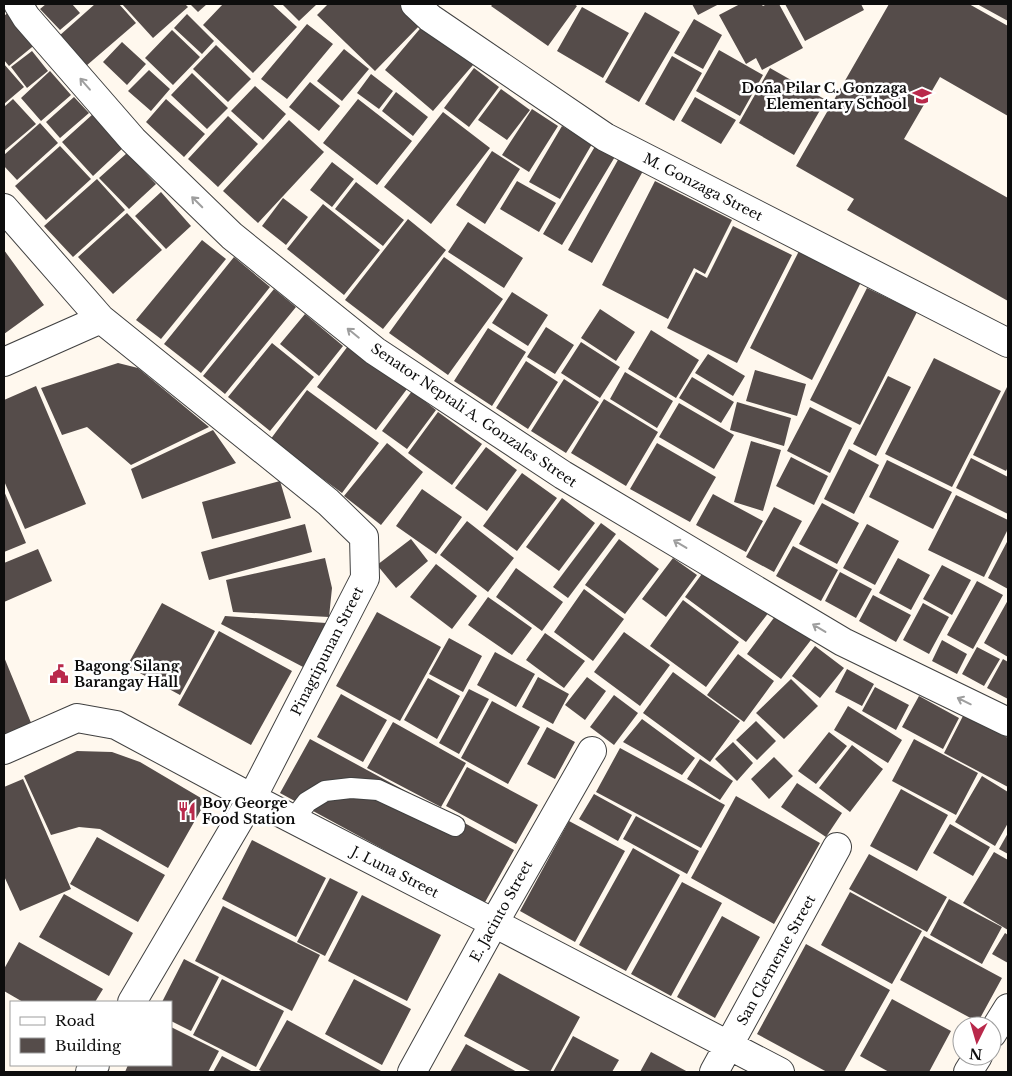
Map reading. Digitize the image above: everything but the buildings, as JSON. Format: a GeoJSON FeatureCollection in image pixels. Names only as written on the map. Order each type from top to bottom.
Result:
{"type":"FeatureCollection","features":[{"type":"Feature","properties":{"kind":"street","name":"Senator Neptali A. Gonzales Street"},"geometry":{"type":"LineString","coordinates":[[18,4],[26,17],[134,140],[232,236],[375,351],[563,475],[843,642],[1008,722]]}},
{"type":"Feature","properties":{"kind":"street","name":"M. Gonzaga Street"},"geometry":{"type":"LineString","coordinates":[[415,4],[430,18],[605,137],[1008,343]]}},
{"type":"Feature","properties":{"kind":"street","name":"Pinagtipunan Street"},"geometry":{"type":"LineString","coordinates":[[4,208],[100,319],[328,502],[364,537],[365,578],[252,798],[133,1001]]}},
{"type":"Feature","properties":{"kind":"street"},"geometry":{"type":"LineString","coordinates":[[4,362],[100,319]]}},
{"type":"Feature","properties":{"kind":"street","name":"J. Luna Street"},"geometry":{"type":"LineString","coordinates":[[4,750],[77,718],[116,725],[293,820],[780,1072]]}},
{"type":"Feature","properties":{"kind":"street","name":"E. Jacinto Street"},"geometry":{"type":"LineString","coordinates":[[412,1072],[592,750]]}},
{"type":"Feature","properties":{"kind":"street","name":"San Clemente Street"},"geometry":{"type":"LineString","coordinates":[[714,1072],[838,847]]}},
{"type":"Feature","properties":{"kind":"lane"},"geometry":{"type":"LineString","coordinates":[[293,820],[307,802],[325,791],[351,788],[378,790],[455,826]]}},
{"type":"Feature","properties":{"kind":"place","name":"Doña Pilar C. Gonzaga Elementary School"},"geometry":{"type":"Point","coordinates":[922,96]}},
{"type":"Feature","properties":{"kind":"place","name":"Bagong Silang Barangay Hall"},"geometry":{"type":"Point","coordinates":[59,674]}},
{"type":"Feature","properties":{"kind":"place","name":"Boy George Food Station"},"geometry":{"type":"Point","coordinates":[187,811]}}]}
